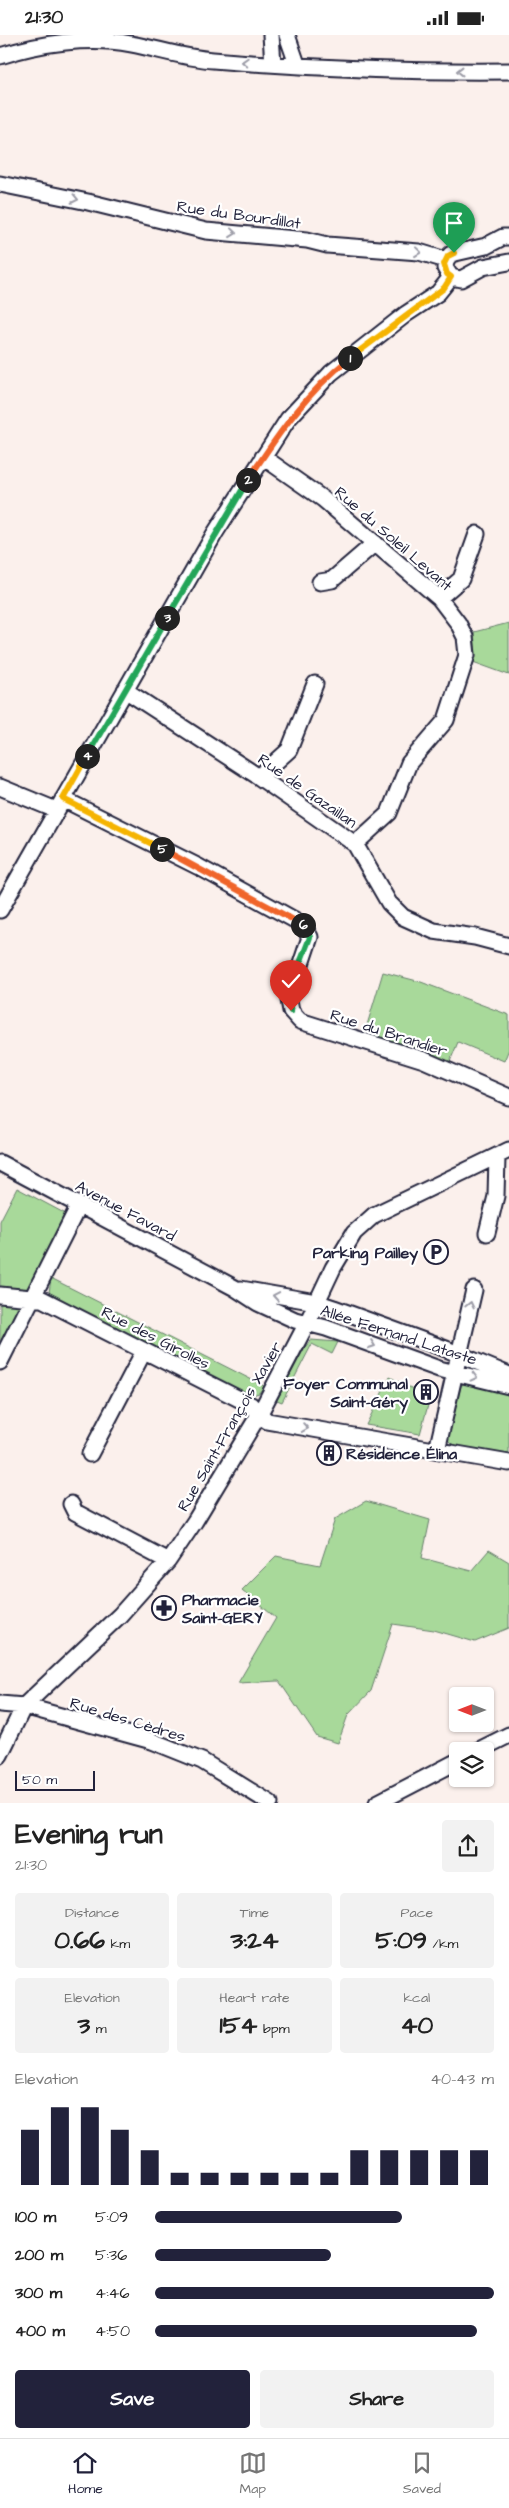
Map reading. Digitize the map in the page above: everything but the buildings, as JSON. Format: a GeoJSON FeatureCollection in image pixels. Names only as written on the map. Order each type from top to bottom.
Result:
{"type":"FeatureCollection","features":[{"type":"Feature","properties":{"kind":"street"},"geometry":{"type":"LineString","coordinates":[[271,35],[273,63]]}},
{"type":"Feature","properties":{"kind":"street"},"geometry":{"type":"LineString","coordinates":[[287,35],[297,64]]}},
{"type":"Feature","properties":{"kind":"street"},"geometry":{"type":"LineString","coordinates":[[0,56],[79,38],[129,43],[205,59],[436,71],[509,71]]}},
{"type":"Feature","properties":{"kind":"street","name":"Rue du Bourdillat"},"geometry":{"type":"LineString","coordinates":[[0,184],[206,231],[307,240],[327,245],[419,252],[446,260]]}},
{"type":"Feature","properties":{"kind":"street"},"geometry":{"type":"LineString","coordinates":[[508,235],[486,246],[451,254],[446,260],[445,268],[451,277],[461,279],[483,267],[509,262]]}},
{"type":"Feature","properties":{"kind":"street"},"geometry":{"type":"LineString","coordinates":[[0,910],[220,525],[288,419],[331,373],[409,312],[438,293],[451,277]]}},
{"type":"Feature","properties":{"kind":"street","name":"Rue du Soleil Levant"},"geometry":{"type":"LineString","coordinates":[[263,457],[323,499],[439,598],[458,623],[467,644],[467,655],[450,708],[441,727],[410,763],[389,813],[355,844]]}},
{"type":"Feature","properties":{"kind":"street"},"geometry":{"type":"LineString","coordinates":[[439,598],[460,579],[477,535]]}},
{"type":"Feature","properties":{"kind":"street"},"geometry":{"type":"LineString","coordinates":[[320,582],[332,580],[375,543]]}},
{"type":"Feature","properties":{"kind":"street"},"geometry":{"type":"LineString","coordinates":[[259,777],[289,750],[315,684]]}},
{"type":"Feature","properties":{"kind":"street","name":"Rue de Gazaillan"},"geometry":{"type":"LineString","coordinates":[[125,690],[259,777],[355,844],[389,903],[403,917],[434,931],[482,938],[509,946]]}},
{"type":"Feature","properties":{"kind":"street","name":"Rue du Brandier"},"geometry":{"type":"LineString","coordinates":[[0,787],[60,805],[200,867],[302,923],[310,937],[288,1000],[291,1011],[300,1021],[424,1061],[509,1097]]}},
{"type":"Feature","properties":{"kind":"street"},"geometry":{"type":"LineString","coordinates":[[487,1233],[503,1154]]}},
{"type":"Feature","properties":{"kind":"street","name":"Rue Saint-François Xavier"},"geometry":{"type":"LineString","coordinates":[[0,1755],[24,1706],[120,1615],[168,1561],[195,1521],[260,1413],[307,1323],[333,1267],[354,1233],[374,1215],[503,1154]]}},
{"type":"Feature","properties":{"kind":"street","name":"Avenue Favard"},"geometry":{"type":"LineString","coordinates":[[0,1163],[235,1288],[258,1303],[295,1320],[307,1323]]}},
{"type":"Feature","properties":{"kind":"street"},"geometry":{"type":"LineString","coordinates":[[0,1362],[79,1205]]}},
{"type":"Feature","properties":{"kind":"street","name":"Avenue Favard"},"geometry":{"type":"LineString","coordinates":[[235,1288],[316,1302]]}},
{"type":"Feature","properties":{"kind":"street"},"geometry":{"type":"LineString","coordinates":[[436,1450],[474,1290]]}},
{"type":"Feature","properties":{"kind":"street","name":"Rue des Girolles"},"geometry":{"type":"LineString","coordinates":[[0,1295],[42,1299],[251,1405],[267,1421],[509,1463]]}},
{"type":"Feature","properties":{"kind":"street","name":"Allée Fernand Lataste"},"geometry":{"type":"LineString","coordinates":[[316,1302],[460,1354],[509,1375]]}},
{"type":"Feature","properties":{"kind":"street","name":"Allée Fernand Lataste"},"geometry":{"type":"LineString","coordinates":[[307,1323],[455,1372],[509,1386]]}},
{"type":"Feature","properties":{"kind":"street"},"geometry":{"type":"LineString","coordinates":[[90,1454],[144,1351]]}},
{"type":"Feature","properties":{"kind":"street"},"geometry":{"type":"LineString","coordinates":[[71,1504],[75,1512],[168,1561]]}},
{"type":"Feature","properties":{"kind":"street","name":"Rue des Cèdres"},"geometry":{"type":"LineString","coordinates":[[0,1704],[24,1706],[144,1738],[207,1764],[270,1803]]}},
{"type":"Feature","properties":{"kind":"street"},"geometry":{"type":"LineString","coordinates":[[494,1742],[509,1735]]}},
{"type":"Feature","properties":{"kind":"street"},"geometry":{"type":"LineString","coordinates":[[377,1803],[449,1766]]}},
{"type":"Feature","properties":{"kind":"green space"},"geometry":{"type":"Polygon","coordinates":[[[509,623],[509,675],[473,662],[476,654],[474,632],[509,623]]]}},
{"type":"Feature","properties":{"kind":"green space"},"geometry":{"type":"Polygon","coordinates":[[[383,972],[421,982],[509,1015],[509,1049],[504,1061],[458,1042],[449,1064],[364,1035],[383,972]]]}},
{"type":"Feature","properties":{"kind":"green space"},"geometry":{"type":"Polygon","coordinates":[[[17,1188],[64,1213],[65,1216],[29,1287],[22,1291],[0,1289],[0,1221],[17,1188]]]}},
{"type":"Feature","properties":{"kind":"green space"},"geometry":{"type":"Polygon","coordinates":[[[51,1278],[264,1386],[259,1393],[249,1396],[58,1300],[49,1293],[51,1278]]]}},
{"type":"Feature","properties":{"kind":"green space"},"geometry":{"type":"Polygon","coordinates":[[[0,1299],[18,1304],[20,1309],[0,1346],[0,1299]]]}},
{"type":"Feature","properties":{"kind":"green space"},"geometry":{"type":"Polygon","coordinates":[[[311,1340],[338,1342],[332,1354],[312,1344],[282,1402],[277,1400],[305,1347],[311,1340]]]}},
{"type":"Feature","properties":{"kind":"green space"},"geometry":{"type":"Polygon","coordinates":[[[390,1377],[430,1398],[420,1434],[366,1425],[390,1377]]]}},
{"type":"Feature","properties":{"kind":"green space"},"geometry":{"type":"Polygon","coordinates":[[[468,1380],[509,1390],[509,1456],[454,1446],[448,1440],[461,1386],[468,1380]]]}},
{"type":"Feature","properties":{"kind":"green space"},"geometry":{"type":"Polygon","coordinates":[[[366,1501],[430,1520],[422,1558],[471,1571],[489,1550],[509,1562],[509,1628],[475,1642],[434,1630],[393,1624],[371,1691],[348,1715],[338,1743],[317,1737],[279,1681],[238,1683],[276,1618],[242,1590],[276,1556],[320,1565],[335,1519],[366,1501]]]}},
{"type":"Feature","properties":{"kind":"place","name":"Parking Pailley"},"geometry":{"type":"Point","coordinates":[436,1252]}},
{"type":"Feature","properties":{"kind":"place","name":"Foyer Communal Saint-Géry"},"geometry":{"type":"Point","coordinates":[426,1392]}},
{"type":"Feature","properties":{"kind":"place","name":"Résidence Élina"},"geometry":{"type":"Point","coordinates":[329,1453]}},
{"type":"Feature","properties":{"kind":"place","name":"Pharmacie Saint-GERY"},"geometry":{"type":"Point","coordinates":[164,1608]}},
{"type":"Feature","properties":{"kind":"route"},"geometry":{"type":"LineString","coordinates":[[291,1011],[288,1000],[310,937],[302,923],[200,867],[63,799],[215,533],[288,419],[331,373],[406,314],[431,299],[444,288],[451,277],[447,274],[444,264],[448,256],[454,253]]}}]}
